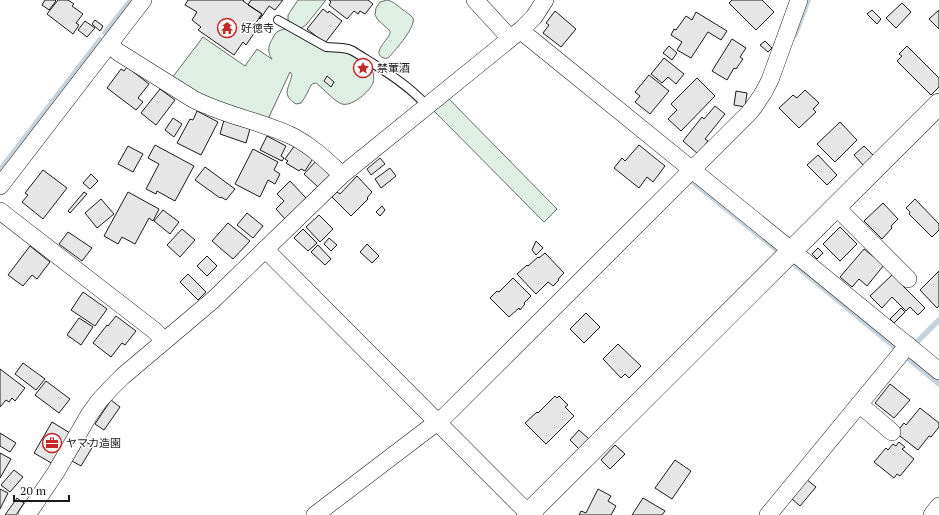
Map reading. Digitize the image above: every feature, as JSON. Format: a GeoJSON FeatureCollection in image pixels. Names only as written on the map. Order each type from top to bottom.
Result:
{"type":"FeatureCollection","features":[{"type":"Feature","properties":{"kind":"street"},"geometry":{"type":"LineString","coordinates":[[0,186],[143,0]]}},
{"type":"Feature","properties":{"kind":"street"},"geometry":{"type":"LineString","coordinates":[[475,0],[516,34],[526,35],[939,371]]}},
{"type":"Feature","properties":{"kind":"street"},"geometry":{"type":"LineString","coordinates":[[27,515],[56,472],[89,415],[110,388],[212,300],[342,175],[516,34],[534,17],[545,0]]}},
{"type":"Feature","properties":{"kind":"street"},"geometry":{"type":"LineString","coordinates":[[315,515],[445,416],[749,112],[761,98],[770,80],[799,0]]}},
{"type":"Feature","properties":{"kind":"street"},"geometry":{"type":"LineString","coordinates":[[109,44],[118,52],[193,99],[205,105],[263,125],[308,145],[342,175]]}},
{"type":"Feature","properties":{"kind":"street"},"geometry":{"type":"LineString","coordinates":[[265,249],[521,506],[531,514],[792,250],[939,104]]}},
{"type":"Feature","properties":{"kind":"street"},"geometry":{"type":"LineString","coordinates":[[836,207],[908,279]]}},
{"type":"Feature","properties":{"kind":"street"},"geometry":{"type":"LineString","coordinates":[[0,211],[155,331],[164,341]]}},
{"type":"Feature","properties":{"kind":"street"},"geometry":{"type":"LineString","coordinates":[[768,515],[908,346]]}},
{"type":"Feature","properties":{"kind":"street"},"geometry":{"type":"LineString","coordinates":[[859,404],[892,432]]}},
{"type":"Feature","properties":{"kind":"street"},"geometry":{"type":"LineString","coordinates":[[932,515],[939,506]]}},
{"type":"Feature","properties":{"kind":"lane"},"geometry":{"type":"LineString","coordinates":[[278,20],[326,47],[348,48],[399,81],[427,106]]}},
{"type":"Feature","properties":{"kind":"green space"},"geometry":{"type":"Polygon","coordinates":[[[298,0],[326,0],[306,25],[301,28],[290,24],[288,20],[288,15],[298,0]]]}},
{"type":"Feature","properties":{"kind":"green space"},"geometry":{"type":"Polygon","coordinates":[[[387,0],[410,15],[413,18],[413,22],[412,27],[405,38],[388,58],[384,58],[380,56],[379,50],[389,36],[390,32],[375,15],[376,8],[380,2],[387,0]]]}},
{"type":"Feature","properties":{"kind":"green space"},"geometry":{"type":"Polygon","coordinates":[[[286,29],[353,54],[369,66],[374,76],[373,83],[360,98],[346,104],[336,101],[316,83],[312,84],[301,103],[296,104],[291,101],[287,94],[292,75],[290,72],[268,119],[208,99],[172,78],[203,37],[245,66],[257,49],[272,59],[269,51],[270,43],[276,33],[280,30],[286,29]]]}},
{"type":"Feature","properties":{"kind":"green space"},"geometry":{"type":"Polygon","coordinates":[[[448,98],[557,209],[544,222],[433,110],[448,98]]]}},
{"type":"Feature","properties":{"kind":"building"},"geometry":{"type":"Polygon","coordinates":[[[45,0],[56,1],[49,10],[42,5],[45,0]]]}},
{"type":"Feature","properties":{"kind":"building"},"geometry":{"type":"Polygon","coordinates":[[[58,0],[68,0],[74,4],[72,6],[83,14],[76,23],[79,25],[73,34],[47,14],[58,0]]]}},
{"type":"Feature","properties":{"kind":"building","name":"好徳寺"},"geometry":{"type":"Polygon","coordinates":[[[188,0],[244,0],[243,1],[262,14],[253,27],[257,29],[246,45],[243,42],[234,55],[198,30],[201,27],[192,20],[197,12],[185,5],[188,0]]]}},
{"type":"Feature","properties":{"kind":"building"},"geometry":{"type":"Polygon","coordinates":[[[251,0],[283,0],[275,10],[269,6],[260,19],[259,18],[262,14],[248,5],[251,0]]]}},
{"type":"Feature","properties":{"kind":"building"},"geometry":{"type":"Polygon","coordinates":[[[329,0],[368,0],[373,4],[365,14],[360,11],[358,14],[354,11],[347,19],[329,5],[331,2],[329,0]]]}},
{"type":"Feature","properties":{"kind":"building"},"geometry":{"type":"Polygon","coordinates":[[[732,0],[762,0],[774,12],[756,30],[729,3],[732,0]]]}},
{"type":"Feature","properties":{"kind":"building"},"geometry":{"type":"Polygon","coordinates":[[[902,3],[911,12],[896,28],[886,18],[902,3]]]}},
{"type":"Feature","properties":{"kind":"building"},"geometry":{"type":"Polygon","coordinates":[[[323,9],[328,13],[329,11],[342,21],[325,43],[307,29],[323,9]]]}},
{"type":"Feature","properties":{"kind":"building"},"geometry":{"type":"Polygon","coordinates":[[[872,10],[881,19],[877,24],[867,14],[872,10]]]}},
{"type":"Feature","properties":{"kind":"building"},"geometry":{"type":"Polygon","coordinates":[[[939,10],[939,29],[929,19],[939,10]]]}},
{"type":"Feature","properties":{"kind":"building"},"geometry":{"type":"Polygon","coordinates":[[[555,11],[576,29],[561,47],[543,33],[549,25],[546,23],[555,11]]]}},
{"type":"Feature","properties":{"kind":"building"},"geometry":{"type":"Polygon","coordinates":[[[696,12],[727,31],[721,40],[708,32],[691,58],[677,50],[682,42],[671,35],[674,29],[676,30],[686,16],[692,20],[696,12]]]}},
{"type":"Feature","properties":{"kind":"building"},"geometry":{"type":"Polygon","coordinates":[[[95,20],[103,26],[100,31],[92,24],[95,20]]]}},
{"type":"Feature","properties":{"kind":"building"},"geometry":{"type":"Polygon","coordinates":[[[85,21],[95,28],[87,37],[78,30],[85,21]]]}},
{"type":"Feature","properties":{"kind":"building"},"geometry":{"type":"Polygon","coordinates":[[[732,39],[746,48],[740,57],[743,59],[736,69],[734,68],[727,80],[712,71],[732,39]]]}},
{"type":"Feature","properties":{"kind":"building"},"geometry":{"type":"Polygon","coordinates":[[[765,41],[772,48],[768,52],[760,45],[765,41]]]}},
{"type":"Feature","properties":{"kind":"building"},"geometry":{"type":"Polygon","coordinates":[[[669,46],[677,53],[672,60],[663,53],[669,46]]]}},
{"type":"Feature","properties":{"kind":"building"},"geometry":{"type":"Polygon","coordinates":[[[907,46],[939,78],[939,87],[931,95],[897,61],[902,56],[899,54],[907,46]]]}},
{"type":"Feature","properties":{"kind":"building"},"geometry":{"type":"Polygon","coordinates":[[[664,58],[684,74],[676,84],[668,77],[662,83],[651,74],[664,58]]]}},
{"type":"Feature","properties":{"kind":"building"},"geometry":{"type":"Polygon","coordinates":[[[127,67],[149,84],[138,98],[143,102],[136,110],[107,88],[121,69],[124,71],[127,67]]]}},
{"type":"Feature","properties":{"kind":"building"},"geometry":{"type":"Polygon","coordinates":[[[649,75],[669,91],[650,114],[635,102],[640,96],[635,92],[649,75]]]}},
{"type":"Feature","properties":{"kind":"building"},"geometry":{"type":"Polygon","coordinates":[[[327,76],[334,82],[331,87],[324,81],[327,76]]]}},
{"type":"Feature","properties":{"kind":"building"},"geometry":{"type":"Polygon","coordinates":[[[697,78],[715,96],[681,131],[668,119],[677,110],[671,104],[697,78]]]}},
{"type":"Feature","properties":{"kind":"building"},"geometry":{"type":"Polygon","coordinates":[[[160,89],[175,100],[156,125],[141,113],[160,89]]]}},
{"type":"Feature","properties":{"kind":"building"},"geometry":{"type":"Polygon","coordinates":[[[805,90],[819,103],[813,109],[816,112],[799,128],[779,108],[793,95],[797,98],[805,90]]]}},
{"type":"Feature","properties":{"kind":"building"},"geometry":{"type":"Polygon","coordinates":[[[736,91],[747,93],[745,107],[734,105],[736,91]]]}},
{"type":"Feature","properties":{"kind":"building"},"geometry":{"type":"Polygon","coordinates":[[[715,106],[725,114],[705,139],[708,141],[698,154],[683,141],[702,117],[704,119],[715,106]]]}},
{"type":"Feature","properties":{"kind":"building"},"geometry":{"type":"Polygon","coordinates":[[[197,111],[218,122],[201,155],[177,143],[190,119],[193,120],[197,111]]]}},
{"type":"Feature","properties":{"kind":"building"},"geometry":{"type":"Polygon","coordinates":[[[173,118],[182,124],[174,137],[165,130],[173,118]]]}},
{"type":"Feature","properties":{"kind":"building"},"geometry":{"type":"Polygon","coordinates":[[[224,120],[250,129],[246,143],[220,134],[224,120]]]}},
{"type":"Feature","properties":{"kind":"building"},"geometry":{"type":"Polygon","coordinates":[[[840,122],[857,140],[835,162],[817,144],[840,122]]]}},
{"type":"Feature","properties":{"kind":"building"},"geometry":{"type":"Polygon","coordinates":[[[267,136],[286,146],[281,156],[284,158],[282,161],[260,150],[267,136]]]}},
{"type":"Feature","properties":{"kind":"building"},"geometry":{"type":"Polygon","coordinates":[[[155,145],[194,166],[175,201],[157,191],[156,194],[146,189],[159,164],[148,158],[155,145]]]}},
{"type":"Feature","properties":{"kind":"building"},"geometry":{"type":"Polygon","coordinates":[[[295,145],[314,157],[305,171],[301,169],[299,171],[286,163],[288,161],[285,159],[295,145]]]}},
{"type":"Feature","properties":{"kind":"building"},"geometry":{"type":"Polygon","coordinates":[[[639,145],[665,166],[653,182],[647,177],[639,188],[614,168],[622,158],[625,161],[639,145]]]}},
{"type":"Feature","properties":{"kind":"building"},"geometry":{"type":"Polygon","coordinates":[[[128,146],[143,154],[133,172],[118,164],[128,146]]]}},
{"type":"Feature","properties":{"kind":"building"},"geometry":{"type":"Polygon","coordinates":[[[864,146],[873,155],[863,165],[854,155],[864,146]]]}},
{"type":"Feature","properties":{"kind":"building"},"geometry":{"type":"Polygon","coordinates":[[[253,149],[278,162],[274,170],[280,174],[275,184],[268,180],[260,197],[235,184],[253,149]]]}},
{"type":"Feature","properties":{"kind":"building"},"geometry":{"type":"Polygon","coordinates":[[[818,155],[837,175],[827,185],[807,165],[818,155]]]}},
{"type":"Feature","properties":{"kind":"building"},"geometry":{"type":"Polygon","coordinates":[[[380,158],[385,164],[371,175],[367,169],[380,158]]]}},
{"type":"Feature","properties":{"kind":"building"},"geometry":{"type":"Polygon","coordinates":[[[317,160],[331,174],[319,188],[304,174],[317,160]]]}},
{"type":"Feature","properties":{"kind":"building"},"geometry":{"type":"Polygon","coordinates":[[[205,167],[235,189],[226,200],[221,197],[220,198],[195,180],[205,167]]]}},
{"type":"Feature","properties":{"kind":"building"},"geometry":{"type":"Polygon","coordinates":[[[390,168],[396,176],[381,188],[375,179],[390,168]]]}},
{"type":"Feature","properties":{"kind":"building"},"geometry":{"type":"Polygon","coordinates":[[[43,170],[67,188],[43,219],[22,202],[28,195],[25,193],[43,170]]]}},
{"type":"Feature","properties":{"kind":"building"},"geometry":{"type":"Polygon","coordinates":[[[91,174],[98,181],[90,189],[83,183],[91,174]]]}},
{"type":"Feature","properties":{"kind":"building"},"geometry":{"type":"Polygon","coordinates":[[[357,176],[372,192],[367,198],[368,199],[351,216],[332,197],[337,192],[340,194],[357,176]]]}},
{"type":"Feature","properties":{"kind":"building"},"geometry":{"type":"Polygon","coordinates":[[[290,181],[306,198],[285,219],[276,209],[284,201],[277,194],[290,181]]]}},
{"type":"Feature","properties":{"kind":"building"},"geometry":{"type":"Polygon","coordinates":[[[84,192],[87,194],[70,213],[68,211],[84,192]]]}},
{"type":"Feature","properties":{"kind":"building"},"geometry":{"type":"Polygon","coordinates":[[[128,192],[159,209],[153,221],[149,218],[135,244],[122,237],[118,244],[104,236],[128,192]]]}},
{"type":"Feature","properties":{"kind":"building"},"geometry":{"type":"Polygon","coordinates":[[[101,199],[114,214],[97,228],[85,213],[101,199]]]}},
{"type":"Feature","properties":{"kind":"building"},"geometry":{"type":"Polygon","coordinates":[[[915,199],[939,224],[939,230],[932,237],[909,214],[910,212],[906,208],[915,199]]]}},
{"type":"Feature","properties":{"kind":"building"},"geometry":{"type":"Polygon","coordinates":[[[883,203],[898,219],[882,239],[864,221],[883,203]]]}},
{"type":"Feature","properties":{"kind":"building"},"geometry":{"type":"Polygon","coordinates":[[[382,206],[385,210],[380,216],[376,212],[382,206]]]}},
{"type":"Feature","properties":{"kind":"building"},"geometry":{"type":"Polygon","coordinates":[[[163,210],[179,222],[170,234],[154,221],[163,210]]]}},
{"type":"Feature","properties":{"kind":"building"},"geometry":{"type":"Polygon","coordinates":[[[247,213],[263,226],[253,238],[237,225],[247,213]]]}},
{"type":"Feature","properties":{"kind":"building"},"geometry":{"type":"Polygon","coordinates":[[[319,215],[333,229],[320,242],[306,227],[319,215]]]}},
{"type":"Feature","properties":{"kind":"building"},"geometry":{"type":"Polygon","coordinates":[[[228,223],[250,241],[233,259],[212,241],[228,223]]]}},
{"type":"Feature","properties":{"kind":"building"},"geometry":{"type":"Polygon","coordinates":[[[840,227],[857,244],[840,261],[823,244],[840,227]]]}},
{"type":"Feature","properties":{"kind":"building"},"geometry":{"type":"Polygon","coordinates":[[[182,229],[195,240],[180,257],[167,245],[182,229]]]}},
{"type":"Feature","properties":{"kind":"building"},"geometry":{"type":"Polygon","coordinates":[[[303,229],[317,243],[308,251],[294,238],[303,229]]]}},
{"type":"Feature","properties":{"kind":"building"},"geometry":{"type":"Polygon","coordinates":[[[68,232],[92,248],[82,261],[59,244],[68,232]]]}},
{"type":"Feature","properties":{"kind":"building"},"geometry":{"type":"Polygon","coordinates":[[[329,238],[337,245],[331,251],[324,244],[329,238]]]}},
{"type":"Feature","properties":{"kind":"building"},"geometry":{"type":"Polygon","coordinates":[[[536,241],[543,248],[536,255],[532,250],[536,241]]]}},
{"type":"Feature","properties":{"kind":"building"},"geometry":{"type":"Polygon","coordinates":[[[367,244],[379,256],[372,263],[360,252],[367,244]]]}},
{"type":"Feature","properties":{"kind":"building"},"geometry":{"type":"Polygon","coordinates":[[[318,245],[331,259],[325,265],[311,252],[318,245]]]}},
{"type":"Feature","properties":{"kind":"building"},"geometry":{"type":"Polygon","coordinates":[[[30,246],[50,262],[37,279],[32,275],[23,286],[8,275],[30,246]]]}},
{"type":"Feature","properties":{"kind":"building"},"geometry":{"type":"Polygon","coordinates":[[[818,248],[823,253],[817,259],[812,254],[818,248]]]}},
{"type":"Feature","properties":{"kind":"building"},"geometry":{"type":"Polygon","coordinates":[[[864,249],[884,265],[867,286],[859,279],[852,287],[840,277],[864,249]]]}},
{"type":"Feature","properties":{"kind":"building"},"geometry":{"type":"Polygon","coordinates":[[[545,253],[564,273],[553,286],[548,282],[536,294],[517,274],[545,253]]]}},
{"type":"Feature","properties":{"kind":"building"},"geometry":{"type":"Polygon","coordinates":[[[207,256],[217,266],[207,276],[197,266],[207,256]]]}},
{"type":"Feature","properties":{"kind":"building"},"geometry":{"type":"Polygon","coordinates":[[[939,271],[939,306],[937,308],[920,290],[939,271]]]}},
{"type":"Feature","properties":{"kind":"building"},"geometry":{"type":"Polygon","coordinates":[[[188,274],[206,292],[198,300],[180,282],[188,274]]]}},
{"type":"Feature","properties":{"kind":"building"},"geometry":{"type":"Polygon","coordinates":[[[892,275],[925,308],[918,315],[910,307],[906,311],[892,297],[882,308],[870,296],[892,275]]]}},
{"type":"Feature","properties":{"kind":"building"},"geometry":{"type":"Polygon","coordinates":[[[513,278],[531,296],[520,310],[519,308],[509,317],[490,298],[497,291],[499,292],[513,278]]]}},
{"type":"Feature","properties":{"kind":"building"},"geometry":{"type":"Polygon","coordinates":[[[83,292],[107,309],[95,326],[71,310],[83,292]]]}},
{"type":"Feature","properties":{"kind":"building"},"geometry":{"type":"Polygon","coordinates":[[[901,308],[905,312],[894,323],[890,319],[901,308]]]}},
{"type":"Feature","properties":{"kind":"building"},"geometry":{"type":"Polygon","coordinates":[[[586,313],[600,327],[584,343],[570,329],[586,313]]]}},
{"type":"Feature","properties":{"kind":"building"},"geometry":{"type":"Polygon","coordinates":[[[116,316],[136,331],[125,345],[122,343],[111,357],[93,343],[116,316]]]}},
{"type":"Feature","properties":{"kind":"building"},"geometry":{"type":"Polygon","coordinates":[[[79,318],[93,327],[81,345],[67,335],[79,318]]]}},
{"type":"Feature","properties":{"kind":"building"},"geometry":{"type":"Polygon","coordinates":[[[618,344],[641,366],[629,378],[625,374],[621,378],[603,359],[618,344]]]}},
{"type":"Feature","properties":{"kind":"building"},"geometry":{"type":"Polygon","coordinates":[[[23,363],[45,379],[36,390],[15,374],[23,363]]]}},
{"type":"Feature","properties":{"kind":"building"},"geometry":{"type":"Polygon","coordinates":[[[0,369],[25,388],[15,401],[12,398],[9,402],[6,400],[0,407],[0,369]]]}},
{"type":"Feature","properties":{"kind":"building"},"geometry":{"type":"Polygon","coordinates":[[[46,381],[70,399],[59,413],[35,395],[46,381]]]}},
{"type":"Feature","properties":{"kind":"building"},"geometry":{"type":"Polygon","coordinates":[[[890,384],[910,400],[894,418],[875,403],[890,384]]]}},
{"type":"Feature","properties":{"kind":"building"},"geometry":{"type":"Polygon","coordinates":[[[555,396],[557,398],[559,396],[568,405],[565,407],[574,416],[546,444],[525,423],[537,412],[538,413],[555,396]]]}},
{"type":"Feature","properties":{"kind":"building"},"geometry":{"type":"Polygon","coordinates":[[[111,400],[120,407],[104,430],[95,424],[111,400]]]}},
{"type":"Feature","properties":{"kind":"building"},"geometry":{"type":"Polygon","coordinates":[[[920,408],[939,423],[939,427],[931,437],[929,436],[918,450],[896,433],[904,423],[906,425],[920,408]]]}},
{"type":"Feature","properties":{"kind":"building"},"geometry":{"type":"Polygon","coordinates":[[[52,422],[70,433],[53,464],[34,453],[52,422]]]}},
{"type":"Feature","properties":{"kind":"building"},"geometry":{"type":"Polygon","coordinates":[[[579,430],[589,439],[579,449],[570,440],[579,430]]]}},
{"type":"Feature","properties":{"kind":"building"},"geometry":{"type":"Polygon","coordinates":[[[0,433],[16,443],[10,452],[0,446],[0,433]]]}},
{"type":"Feature","properties":{"kind":"building"},"geometry":{"type":"Polygon","coordinates":[[[84,441],[93,446],[81,466],[72,461],[84,441]]]}},
{"type":"Feature","properties":{"kind":"building"},"geometry":{"type":"Polygon","coordinates":[[[899,442],[905,447],[902,449],[914,459],[900,476],[897,474],[894,478],[874,462],[886,448],[888,450],[893,444],[896,446],[899,442]]]}},
{"type":"Feature","properties":{"kind":"building"},"geometry":{"type":"Polygon","coordinates":[[[615,445],[625,454],[610,469],[601,460],[615,445]]]}},
{"type":"Feature","properties":{"kind":"building"},"geometry":{"type":"Polygon","coordinates":[[[0,453],[11,459],[0,478],[0,453]]]}},
{"type":"Feature","properties":{"kind":"building"},"geometry":{"type":"Polygon","coordinates":[[[675,460],[691,471],[672,499],[655,488],[675,460]]]}},
{"type":"Feature","properties":{"kind":"building"},"geometry":{"type":"Polygon","coordinates":[[[14,470],[23,477],[10,492],[1,485],[14,470]]]}},
{"type":"Feature","properties":{"kind":"building"},"geometry":{"type":"Polygon","coordinates":[[[806,479],[816,487],[800,506],[791,498],[806,479]]]}},
{"type":"Feature","properties":{"kind":"building"},"geometry":{"type":"Polygon","coordinates":[[[0,489],[8,493],[0,509],[0,489]]]}},
{"type":"Feature","properties":{"kind":"building"},"geometry":{"type":"Polygon","coordinates":[[[598,489],[611,496],[608,501],[616,506],[611,515],[579,515],[581,511],[586,513],[598,489]]]}},
{"type":"Feature","properties":{"kind":"building"},"geometry":{"type":"Polygon","coordinates":[[[17,498],[24,503],[16,515],[5,515],[17,498]]]}},
{"type":"Feature","properties":{"kind":"building"},"geometry":{"type":"Polygon","coordinates":[[[643,498],[665,511],[662,515],[632,515],[643,498]]]}},
{"type":"Feature","properties":{"kind":"waterway"},"geometry":{"type":"LineString","coordinates":[[105,33],[131,0]]}},
{"type":"Feature","properties":{"kind":"waterway"},"geometry":{"type":"LineString","coordinates":[[795,35],[808,0]]}},
{"type":"Feature","properties":{"kind":"waterway"},"geometry":{"type":"LineString","coordinates":[[0,170],[100,40]]}},
{"type":"Feature","properties":{"kind":"waterway"},"geometry":{"type":"LineString","coordinates":[[692,181],[777,250]]}},
{"type":"Feature","properties":{"kind":"waterway"},"geometry":{"type":"LineString","coordinates":[[794,264],[898,350]]}},
{"type":"Feature","properties":{"kind":"waterway"},"geometry":{"type":"LineString","coordinates":[[917,342],[939,320]]}},
{"type":"Feature","properties":{"kind":"waterway"},"geometry":{"type":"LineString","coordinates":[[905,356],[939,384]]}},
{"type":"Feature","properties":{"kind":"place","name":"好徳寺"},"geometry":{"type":"Point","coordinates":[227,28]}},
{"type":"Feature","properties":{"kind":"place","name":"禁葷酒"},"geometry":{"type":"Point","coordinates":[363,68]}},
{"type":"Feature","properties":{"kind":"place","name":"ヤマカ造園"},"geometry":{"type":"Point","coordinates":[52,443]}}]}
